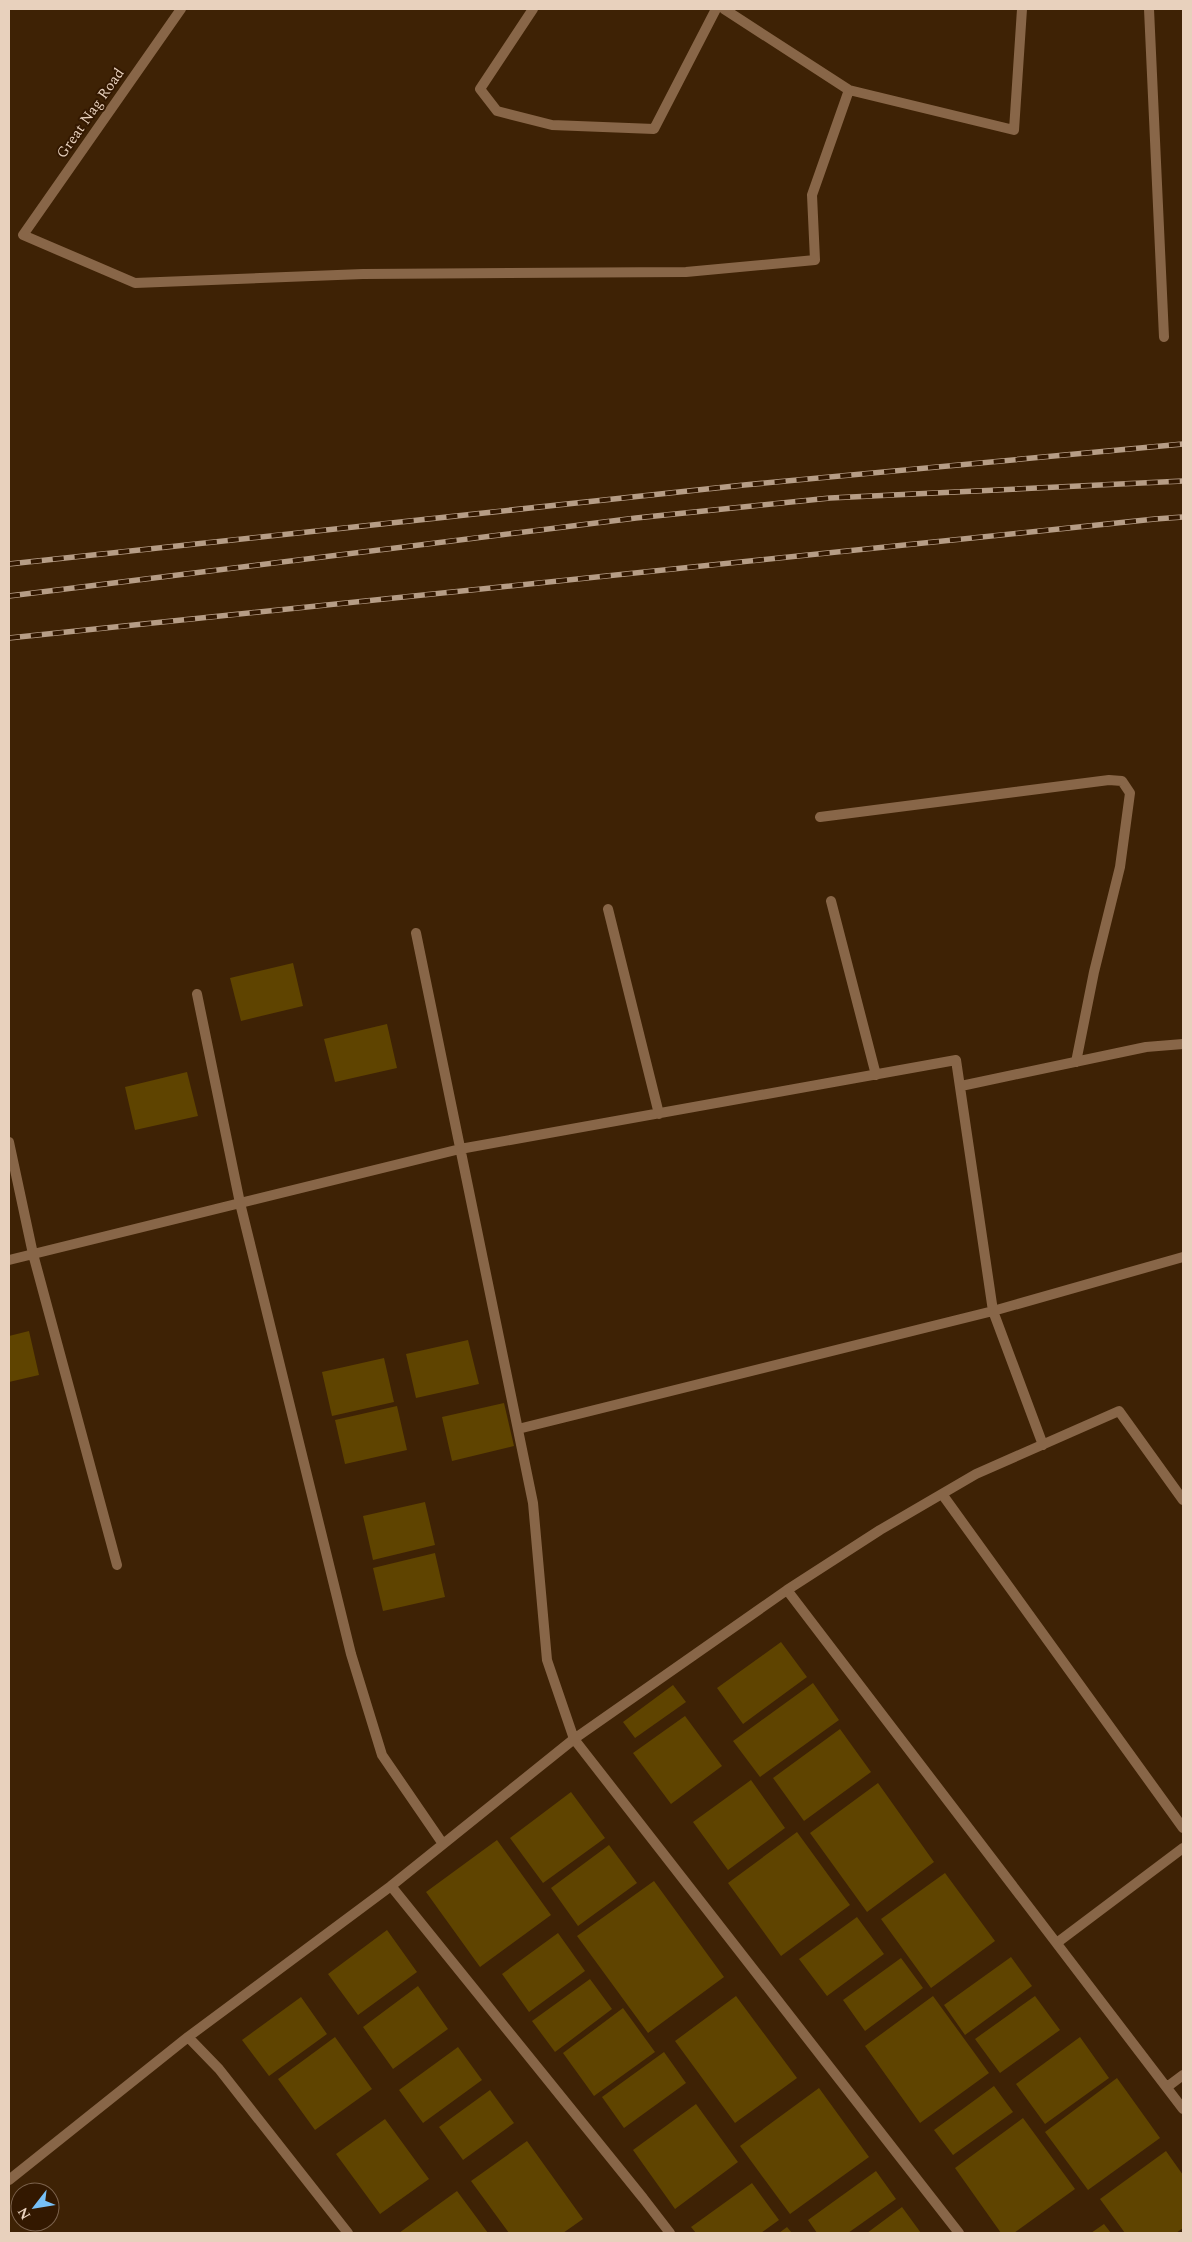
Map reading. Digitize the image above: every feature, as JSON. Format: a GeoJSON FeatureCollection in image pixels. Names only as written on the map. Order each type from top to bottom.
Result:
{"type":"FeatureCollection","features":[{"type":"Feature","properties":{"kind":"street","name":"Great Nag Road"},"geometry":{"type":"LineString","coordinates":[[181,9],[23,235],[135,283],[363,274],[686,272],[815,260],[812,195],[849,90]]}},
{"type":"Feature","properties":{"kind":"street"},"geometry":{"type":"LineString","coordinates":[[533,9],[480,89],[497,111],[552,125],[654,129],[716,9]]}},
{"type":"Feature","properties":{"kind":"street"},"geometry":{"type":"LineString","coordinates":[[724,9],[849,90],[1014,130],[1022,9]]}},
{"type":"Feature","properties":{"kind":"street"},"geometry":{"type":"LineString","coordinates":[[1149,9],[1164,337]]}},
{"type":"Feature","properties":{"kind":"street"},"geometry":{"type":"LineString","coordinates":[[820,817],[1109,780],[1122,781],[1130,793],[1120,867],[1094,972],[1076,1062]]}},
{"type":"Feature","properties":{"kind":"street"},"geometry":{"type":"LineString","coordinates":[[831,901],[876,1075]]}},
{"type":"Feature","properties":{"kind":"street"},"geometry":{"type":"LineString","coordinates":[[608,909],[659,1114]]}},
{"type":"Feature","properties":{"kind":"street"},"geometry":{"type":"LineString","coordinates":[[416,933],[533,1502],[546,1660],[574,1739],[959,2233]]}},
{"type":"Feature","properties":{"kind":"street"},"geometry":{"type":"LineString","coordinates":[[197,994],[240,1203],[351,1654],[382,1755],[443,1844]]}},
{"type":"Feature","properties":{"kind":"street"},"geometry":{"type":"LineString","coordinates":[[961,1086],[1146,1046],[1183,1044]]}},
{"type":"Feature","properties":{"kind":"street"},"geometry":{"type":"LineString","coordinates":[[9,1260],[460,1149],[956,1060],[994,1311],[1043,1445]]}},
{"type":"Feature","properties":{"kind":"street"},"geometry":{"type":"LineString","coordinates":[[9,1142],[33,1254],[117,1565]]}},
{"type":"Feature","properties":{"kind":"street"},"geometry":{"type":"LineString","coordinates":[[518,1429],[994,1311],[1183,1257]]}},
{"type":"Feature","properties":{"kind":"street"},"geometry":{"type":"LineString","coordinates":[[9,2180],[188,2037],[391,1886],[574,1739],[788,1590],[880,1530],[976,1474],[1120,1411],[1183,1500]]}},
{"type":"Feature","properties":{"kind":"street"},"geometry":{"type":"LineString","coordinates":[[942,1494],[1183,1828]]}},
{"type":"Feature","properties":{"kind":"street"},"geometry":{"type":"LineString","coordinates":[[788,1590],[1058,1942],[1183,2109]]}},
{"type":"Feature","properties":{"kind":"street"},"geometry":{"type":"LineString","coordinates":[[1058,1942],[1183,1848]]}},
{"type":"Feature","properties":{"kind":"street"},"geometry":{"type":"LineString","coordinates":[[391,1886],[670,2233]]}},
{"type":"Feature","properties":{"kind":"street"},"geometry":{"type":"LineString","coordinates":[[188,2037],[219,2069],[348,2233]]}},
{"type":"Feature","properties":{"kind":"street"},"geometry":{"type":"LineString","coordinates":[[1167,2087],[1183,2075]]}},
{"type":"Feature","properties":{"kind":"building"},"geometry":{"type":"Polygon","coordinates":[[[293,963],[303,1006],[241,1021],[230,978],[293,963]]]}},
{"type":"Feature","properties":{"kind":"building"},"geometry":{"type":"Polygon","coordinates":[[[387,1024],[397,1068],[335,1082],[324,1039],[387,1024]]]}},
{"type":"Feature","properties":{"kind":"building"},"geometry":{"type":"Polygon","coordinates":[[[187,1072],[198,1116],[135,1130],[125,1087],[187,1072]]]}},
{"type":"Feature","properties":{"kind":"building"},"geometry":{"type":"Polygon","coordinates":[[[29,1331],[39,1375],[9,1382],[9,1336],[29,1331]]]}},
{"type":"Feature","properties":{"kind":"building"},"geometry":{"type":"Polygon","coordinates":[[[468,1340],[479,1384],[416,1398],[406,1354],[468,1340]]]}},
{"type":"Feature","properties":{"kind":"building"},"geometry":{"type":"Polygon","coordinates":[[[384,1358],[394,1402],[332,1416],[322,1372],[384,1358]]]}},
{"type":"Feature","properties":{"kind":"building"},"geometry":{"type":"Polygon","coordinates":[[[504,1403],[514,1446],[452,1461],[442,1417],[504,1403]]]}},
{"type":"Feature","properties":{"kind":"building"},"geometry":{"type":"Polygon","coordinates":[[[397,1406],[407,1450],[345,1464],[335,1420],[397,1406]]]}},
{"type":"Feature","properties":{"kind":"building"},"geometry":{"type":"Polygon","coordinates":[[[425,1502],[435,1545],[373,1560],[363,1516],[425,1502]]]}},
{"type":"Feature","properties":{"kind":"building"},"geometry":{"type":"Polygon","coordinates":[[[435,1553],[445,1597],[383,1611],[373,1568],[435,1553]]]}},
{"type":"Feature","properties":{"kind":"building"},"geometry":{"type":"Polygon","coordinates":[[[781,1642],[807,1677],[743,1724],[717,1688],[781,1642]]]}},
{"type":"Feature","properties":{"kind":"building"},"geometry":{"type":"Polygon","coordinates":[[[813,1683],[839,1720],[760,1777],[733,1741],[813,1683]]]}},
{"type":"Feature","properties":{"kind":"building"},"geometry":{"type":"Polygon","coordinates":[[[673,1685],[686,1702],[635,1738],[623,1722],[673,1685]]]}},
{"type":"Feature","properties":{"kind":"building"},"geometry":{"type":"Polygon","coordinates":[[[685,1716],[722,1766],[671,1804],[633,1753],[685,1716]]]}},
{"type":"Feature","properties":{"kind":"building"},"geometry":{"type":"Polygon","coordinates":[[[840,1729],[871,1772],[804,1821],[773,1778],[840,1729]]]}},
{"type":"Feature","properties":{"kind":"building"},"geometry":{"type":"Polygon","coordinates":[[[751,1780],[785,1828],[728,1870],[693,1822],[751,1780]]]}},
{"type":"Feature","properties":{"kind":"building"},"geometry":{"type":"Polygon","coordinates":[[[878,1783],[934,1862],[867,1912],[810,1833],[878,1783]]]}},
{"type":"Feature","properties":{"kind":"building"},"geometry":{"type":"Polygon","coordinates":[[[571,1792],[605,1838],[543,1883],[510,1838],[571,1792]]]}},
{"type":"Feature","properties":{"kind":"building"},"geometry":{"type":"Polygon","coordinates":[[[797,1832],[850,1905],[781,1956],[728,1883],[797,1832]]]}},
{"type":"Feature","properties":{"kind":"building"},"geometry":{"type":"Polygon","coordinates":[[[497,1840],[551,1915],[480,1967],[426,1892],[497,1840]]]}},
{"type":"Feature","properties":{"kind":"building"},"geometry":{"type":"Polygon","coordinates":[[[609,1845],[637,1883],[578,1926],[551,1888],[609,1845]]]}},
{"type":"Feature","properties":{"kind":"building"},"geometry":{"type":"Polygon","coordinates":[[[945,1873],[995,1941],[931,1988],[881,1919],[945,1873]]]}},
{"type":"Feature","properties":{"kind":"building"},"geometry":{"type":"Polygon","coordinates":[[[654,1881],[724,1977],[648,2033],[577,1936],[654,1881]]]}},
{"type":"Feature","properties":{"kind":"building"},"geometry":{"type":"Polygon","coordinates":[[[857,1917],[884,1954],[827,1996],[799,1959],[857,1917]]]}},
{"type":"Feature","properties":{"kind":"building"},"geometry":{"type":"Polygon","coordinates":[[[387,1930],[417,1972],[358,2015],[328,1974],[387,1930]]]}},
{"type":"Feature","properties":{"kind":"building"},"geometry":{"type":"Polygon","coordinates":[[[558,1933],[585,1971],[529,2012],[502,1974],[558,1933]]]}},
{"type":"Feature","properties":{"kind":"building"},"geometry":{"type":"Polygon","coordinates":[[[1011,1957],[1032,1986],[965,2035],[944,2005],[1011,1957]]]}},
{"type":"Feature","properties":{"kind":"building"},"geometry":{"type":"Polygon","coordinates":[[[901,1958],[923,1988],[865,2031],[843,2000],[901,1958]]]}},
{"type":"Feature","properties":{"kind":"building"},"geometry":{"type":"Polygon","coordinates":[[[590,1979],[612,2009],[555,2052],[532,2021],[590,1979]]]}},
{"type":"Feature","properties":{"kind":"building"},"geometry":{"type":"Polygon","coordinates":[[[418,1986],[448,2029],[393,2069],[363,2027],[418,1986]]]}},
{"type":"Feature","properties":{"kind":"building"},"geometry":{"type":"Polygon","coordinates":[[[736,1996],[797,2078],[735,2123],[675,2041],[736,1996]]]}},
{"type":"Feature","properties":{"kind":"building"},"geometry":{"type":"Polygon","coordinates":[[[933,1996],[989,2073],[920,2123],[865,2046],[933,1996]]]}},
{"type":"Feature","properties":{"kind":"building"},"geometry":{"type":"Polygon","coordinates":[[[1035,1996],[1060,2030],[1000,2073],[975,2039],[1035,1996]]]}},
{"type":"Feature","properties":{"kind":"building"},"geometry":{"type":"Polygon","coordinates":[[[301,1997],[327,2034],[269,2076],[242,2040],[301,1997]]]}},
{"type":"Feature","properties":{"kind":"building"},"geometry":{"type":"Polygon","coordinates":[[[623,2008],[655,2052],[594,2096],[563,2053],[623,2008]]]}},
{"type":"Feature","properties":{"kind":"building"},"geometry":{"type":"Polygon","coordinates":[[[335,2037],[372,2089],[315,2130],[278,2079],[335,2037]]]}},
{"type":"Feature","properties":{"kind":"building"},"geometry":{"type":"Polygon","coordinates":[[[1080,2037],[1109,2078],[1045,2124],[1016,2084],[1080,2037]]]}},
{"type":"Feature","properties":{"kind":"building"},"geometry":{"type":"Polygon","coordinates":[[[458,2047],[482,2080],[423,2123],[399,2090],[458,2047]]]}},
{"type":"Feature","properties":{"kind":"building"},"geometry":{"type":"Polygon","coordinates":[[[664,2052],[686,2083],[624,2128],[602,2097],[664,2052]]]}},
{"type":"Feature","properties":{"kind":"building"},"geometry":{"type":"Polygon","coordinates":[[[1117,2078],[1160,2138],[1088,2190],[1045,2132],[1117,2078]]]}},
{"type":"Feature","properties":{"kind":"building"},"geometry":{"type":"Polygon","coordinates":[[[994,2086],[1013,2112],[953,2155],[934,2130],[994,2086]]]}},
{"type":"Feature","properties":{"kind":"building"},"geometry":{"type":"Polygon","coordinates":[[[819,2088],[869,2157],[790,2214],[740,2146],[819,2088]]]}},
{"type":"Feature","properties":{"kind":"building"},"geometry":{"type":"Polygon","coordinates":[[[490,2090],[514,2123],[463,2160],[439,2127],[490,2090]]]}},
{"type":"Feature","properties":{"kind":"building"},"geometry":{"type":"Polygon","coordinates":[[[696,2104],[738,2162],[675,2209],[633,2150],[696,2104]]]}},
{"type":"Feature","properties":{"kind":"building"},"geometry":{"type":"Polygon","coordinates":[[[1023,2118],[1075,2189],[1014,2233],[1001,2233],[955,2168],[1023,2118]]]}},
{"type":"Feature","properties":{"kind":"building"},"geometry":{"type":"Polygon","coordinates":[[[385,2119],[429,2179],[380,2214],[336,2154],[385,2119]]]}},
{"type":"Feature","properties":{"kind":"building"},"geometry":{"type":"Polygon","coordinates":[[[527,2141],[583,2219],[563,2233],[509,2233],[471,2181],[527,2141]]]}},
{"type":"Feature","properties":{"kind":"building"},"geometry":{"type":"Polygon","coordinates":[[[1166,2151],[1183,2175],[1183,2228],[1176,2233],[1125,2233],[1100,2199],[1166,2151]]]}},
{"type":"Feature","properties":{"kind":"building"},"geometry":{"type":"Polygon","coordinates":[[[876,2171],[896,2199],[848,2233],[817,2233],[808,2220],[876,2171]]]}},
{"type":"Feature","properties":{"kind":"building"},"geometry":{"type":"Polygon","coordinates":[[[752,2183],[779,2220],[761,2233],[696,2233],[691,2227],[752,2183]]]}},
{"type":"Feature","properties":{"kind":"building"},"geometry":{"type":"Polygon","coordinates":[[[457,2191],[488,2233],[399,2233],[457,2191]]]}},
{"type":"Feature","properties":{"kind":"building"},"geometry":{"type":"Polygon","coordinates":[[[902,2207],[921,2233],[867,2233],[902,2207]]]}},
{"type":"Feature","properties":{"kind":"building"},"geometry":{"type":"Polygon","coordinates":[[[1104,2224],[1111,2233],[1091,2233],[1104,2224]]]}},
{"type":"Feature","properties":{"kind":"building"},"geometry":{"type":"Polygon","coordinates":[[[787,2227],[792,2233],[779,2233],[787,2227]]]}},
{"type":"Feature","properties":{"kind":"railway"},"geometry":{"type":"LineString","coordinates":[[9,564],[744,485],[1183,444]]}},
{"type":"Feature","properties":{"kind":"railway"},"geometry":{"type":"LineString","coordinates":[[9,596],[636,518],[830,498],[1183,481]]}},
{"type":"Feature","properties":{"kind":"railway"},"geometry":{"type":"LineString","coordinates":[[9,638],[1183,517]]}}]}
